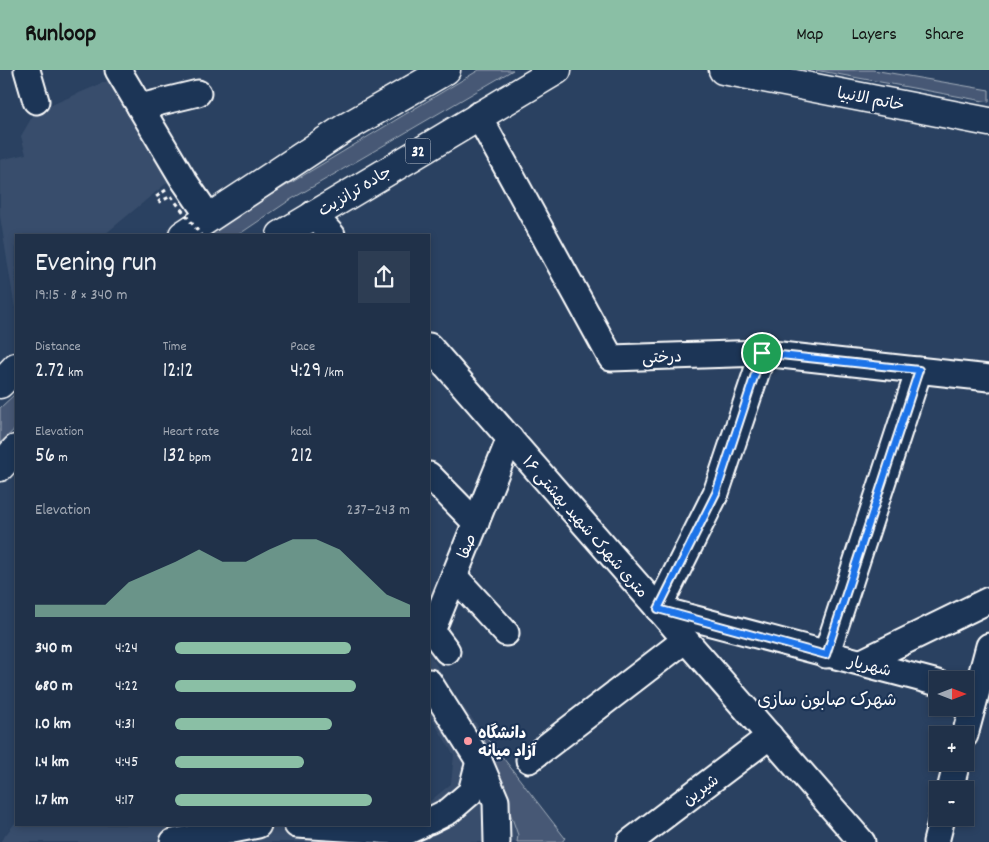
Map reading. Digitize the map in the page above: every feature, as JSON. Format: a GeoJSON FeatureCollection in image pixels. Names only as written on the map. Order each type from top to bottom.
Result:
{"type":"FeatureCollection","features":[{"type":"Feature","properties":{"kind":"main road"},"geometry":{"type":"LineString","coordinates":[[185,234],[205,226],[345,128],[446,70]]}},
{"type":"Feature","properties":{"kind":"main road","name":"جاده ترانزیت"},"geometry":{"type":"LineString","coordinates":[[283,234],[478,115],[557,70]]}},
{"type":"Feature","properties":{"kind":"main road","name":"خاتم الانبیا"},"geometry":{"type":"LineString","coordinates":[[723,70],[989,122]]}},
{"type":"Feature","properties":{"kind":"main road"},"geometry":{"type":"LineString","coordinates":[[0,384],[15,368]]}},
{"type":"Feature","properties":{"kind":"main road"},"geometry":{"type":"LineString","coordinates":[[0,391],[15,383]]}},
{"type":"Feature","properties":{"kind":"main road"},"geometry":{"type":"LineString","coordinates":[[0,467],[15,450]]}},
{"type":"Feature","properties":{"kind":"street"},"geometry":{"type":"LineString","coordinates":[[27,70],[36,101]]}},
{"type":"Feature","properties":{"kind":"street"},"geometry":{"type":"LineString","coordinates":[[118,70],[183,179],[205,226]]}},
{"type":"Feature","properties":{"kind":"street"},"geometry":{"type":"LineString","coordinates":[[140,106],[198,93]]}},
{"type":"Feature","properties":{"kind":"street","name":"درختی"},"geometry":{"type":"LineString","coordinates":[[478,115],[611,358],[762,353],[989,378]]}},
{"type":"Feature","properties":{"kind":"street"},"geometry":{"type":"LineString","coordinates":[[314,214],[331,234]]}},
{"type":"Feature","properties":{"kind":"street","name":"۱۶ متری شهرک شهيد بهشتی"},"geometry":{"type":"LineString","coordinates":[[430,347],[770,736],[851,838]]}},
{"type":"Feature","properties":{"kind":"street"},"geometry":{"type":"LineString","coordinates":[[658,609],[716,493],[762,353]]}},
{"type":"Feature","properties":{"kind":"street"},"geometry":{"type":"LineString","coordinates":[[826,655],[919,370]]}},
{"type":"Feature","properties":{"kind":"street","name":"صفا"},"geometry":{"type":"LineString","coordinates":[[447,651],[432,631],[510,438]]}},
{"type":"Feature","properties":{"kind":"street"},"geometry":{"type":"LineString","coordinates":[[430,475],[476,523]]}},
{"type":"Feature","properties":{"kind":"street"},"geometry":{"type":"LineString","coordinates":[[454,576],[506,632]]}},
{"type":"Feature","properties":{"kind":"street"},"geometry":{"type":"LineString","coordinates":[[862,662],[989,600]]}},
{"type":"Feature","properties":{"kind":"street","name":"شهریار"},"geometry":{"type":"LineString","coordinates":[[658,609],[826,655],[862,662],[929,681]]}},
{"type":"Feature","properties":{"kind":"street"},"geometry":{"type":"LineString","coordinates":[[529,760],[685,640]]}},
{"type":"Feature","properties":{"kind":"street"},"geometry":{"type":"LineString","coordinates":[[968,726],[989,646]]}},
{"type":"Feature","properties":{"kind":"street"},"geometry":{"type":"LineString","coordinates":[[430,684],[479,761],[496,801],[497,842]]}},
{"type":"Feature","properties":{"kind":"street","name":"شیرین"},"geometry":{"type":"LineString","coordinates":[[630,842],[770,736]]}},
{"type":"Feature","properties":{"kind":"street"},"geometry":{"type":"LineString","coordinates":[[430,820],[449,811],[471,792],[479,761]]}},
{"type":"Feature","properties":{"kind":"street"},"geometry":{"type":"LineString","coordinates":[[173,842],[253,826]]}},
{"type":"Feature","properties":{"kind":"street"},"geometry":{"type":"LineString","coordinates":[[313,826],[406,832],[419,826]]}},
{"type":"Feature","properties":{"kind":"street"},"geometry":{"type":"LineString","coordinates":[[936,842],[940,826]]}},
{"type":"Feature","properties":{"kind":"path"},"geometry":{"type":"LineString","coordinates":[[160,202],[171,196],[205,226]]}},
{"type":"Feature","properties":{"kind":"shaded area"},"geometry":{"type":"Polygon","coordinates":[[[479,70],[513,70],[290,200],[239,234],[206,234],[479,70]]]}},
{"type":"Feature","properties":{"kind":"shaded area"},"geometry":{"type":"Polygon","coordinates":[[[815,70],[873,70],[989,90],[989,102],[815,70]]]}},
{"type":"Feature","properties":{"kind":"shaded area"},"geometry":{"type":"Polygon","coordinates":[[[112,79],[169,181],[105,234],[15,234],[15,308],[0,216],[0,160],[26,154],[21,136],[35,112],[112,79]]]}},
{"type":"Feature","properties":{"kind":"shaded area"},"geometry":{"type":"Polygon","coordinates":[[[15,394],[15,429],[0,443],[0,408],[15,394]]]}},
{"type":"Feature","properties":{"kind":"shaded area","name":"دانشگاه آزاد میانه"},"geometry":{"type":"Polygon","coordinates":[[[430,655],[457,699],[565,838],[562,842],[0,842],[15,823],[15,826],[430,826],[430,801],[451,784],[454,755],[430,716],[430,655]]]}},
{"type":"Feature","properties":{"kind":"shaded area"},"geometry":{"type":"Polygon","coordinates":[[[480,728],[565,838],[562,842],[517,842],[518,835],[480,728]]]}},
{"type":"Feature","properties":{"kind":"place","name":"دانشگاه آزاد میانه"},"geometry":{"type":"Point","coordinates":[468,741]}},
{"type":"Feature","properties":{"kind":"district","name":"شهرک صابون سازی"},"geometry":{"type":"Point","coordinates":[827,699]}},
{"type":"Feature","properties":{"kind":"route"},"geometry":{"type":"LineString","coordinates":[[762,353],[919,370],[826,655],[658,609],[716,493],[762,353]]}}]}
